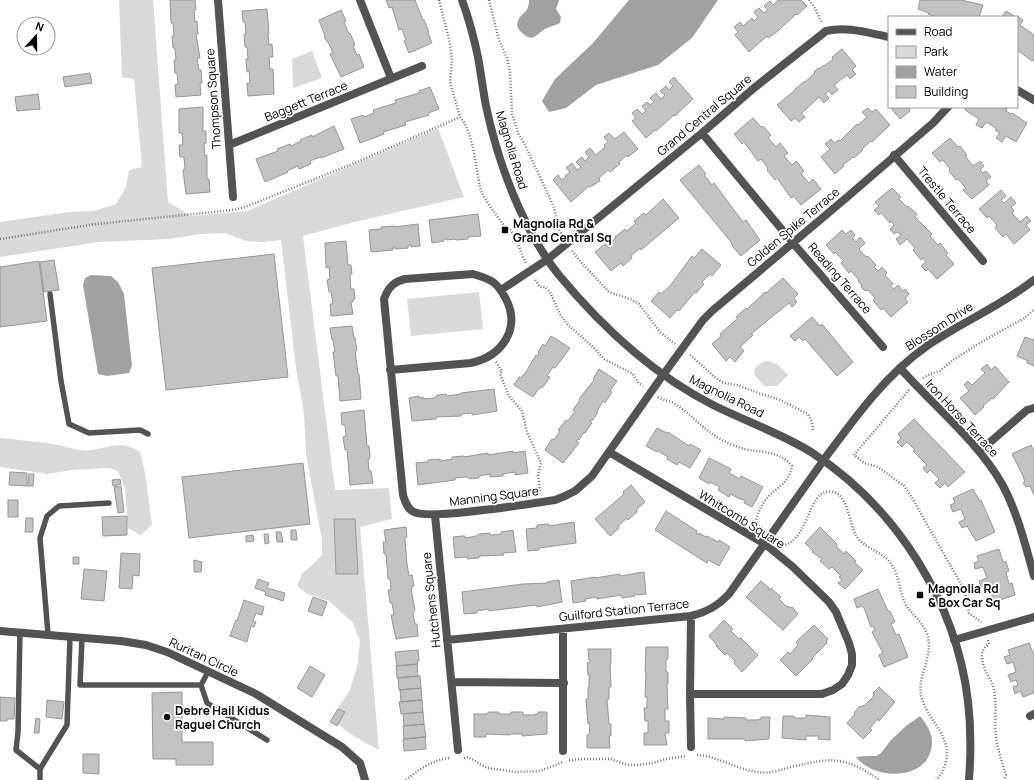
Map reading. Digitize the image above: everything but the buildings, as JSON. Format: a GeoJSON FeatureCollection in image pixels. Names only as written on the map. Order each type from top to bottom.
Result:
{"type":"FeatureCollection","features":[{"type":"Feature","properties":{"kind":"street","name":"Thompson Square"},"geometry":{"type":"LineString","coordinates":[[218,0],[233,197]]}},
{"type":"Feature","properties":{"kind":"street"},"geometry":{"type":"LineString","coordinates":[[360,0],[392,78]]}},
{"type":"Feature","properties":{"kind":"street","name":"Magnolia Road"},"geometry":{"type":"LineString","coordinates":[[462,0],[470,22],[486,104],[494,140],[502,166],[527,223],[548,259],[573,291],[610,330],[682,388],[712,404],[793,441],[841,473],[870,501],[892,526],[913,554],[938,599],[954,640],[961,666],[967,698],[970,731],[969,780]]}},
{"type":"Feature","properties":{"kind":"street"},"geometry":{"type":"LineString","coordinates":[[826,31],[847,29],[888,37]]}},
{"type":"Feature","properties":{"kind":"street","name":"Grand Central Square"},"geometry":{"type":"LineString","coordinates":[[548,259],[702,133],[754,88],[826,31]]}},
{"type":"Feature","properties":{"kind":"street","name":"Baggett Terrace"},"geometry":{"type":"LineString","coordinates":[[229,145],[422,66]]}},
{"type":"Feature","properties":{"kind":"street"},"geometry":{"type":"LineString","coordinates":[[1018,91],[1034,100]]}},
{"type":"Feature","properties":{"kind":"street","name":"Golden Spike Terrace"},"geometry":{"type":"LineString","coordinates":[[663,374],[703,320],[712,311],[846,198],[947,108]]}},
{"type":"Feature","properties":{"kind":"street","name":"Reading Terrace"},"geometry":{"type":"LineString","coordinates":[[702,133],[793,243],[883,347]]}},
{"type":"Feature","properties":{"kind":"street","name":"Trestle Terrace"},"geometry":{"type":"LineString","coordinates":[[894,155],[983,261]]}},
{"type":"Feature","properties":{"kind":"street"},"geometry":{"type":"LineString","coordinates":[[501,290],[548,259]]}},
{"type":"Feature","properties":{"kind":"street","name":"Manning Square"},"geometry":{"type":"LineString","coordinates":[[390,370],[471,363],[492,355],[503,343],[510,328],[510,306],[501,290],[493,282],[484,277],[473,274],[405,279],[397,281],[387,291],[384,299],[390,370],[403,495],[406,505],[414,512],[435,515],[555,500],[575,490],[592,476],[663,374]]}},
{"type":"Feature","properties":{"kind":"street","name":"Blossom Drive"},"geometry":{"type":"LineString","coordinates":[[823,461],[857,415],[878,390],[900,368],[953,328],[1001,302],[1034,280]]}},
{"type":"Feature","properties":{"kind":"street","name":"Iron Horse Terrace"},"geometry":{"type":"LineString","coordinates":[[900,368],[980,451],[1002,484],[1013,507],[1034,576]]}},
{"type":"Feature","properties":{"kind":"street"},"geometry":{"type":"LineString","coordinates":[[980,451],[1027,410],[1034,408]]}},
{"type":"Feature","properties":{"kind":"street","name":"Whitcomb Square"},"geometry":{"type":"LineString","coordinates":[[609,452],[765,544],[793,567],[829,602],[836,612],[852,654],[852,665],[842,684],[833,690],[822,694],[690,694]]}},
{"type":"Feature","properties":{"kind":"street","name":"Guilford Station Terrace"},"geometry":{"type":"LineString","coordinates":[[447,640],[692,616],[712,609],[729,594],[823,461]]}},
{"type":"Feature","properties":{"kind":"street","name":"Hutchens Square"},"geometry":{"type":"LineString","coordinates":[[435,515],[459,754]]}},
{"type":"Feature","properties":{"kind":"street"},"geometry":{"type":"LineString","coordinates":[[692,616],[690,694],[692,751]]}},
{"type":"Feature","properties":{"kind":"street"},"geometry":{"type":"LineString","coordinates":[[954,640],[1034,617]]}},
{"type":"Feature","properties":{"kind":"street"},"geometry":{"type":"LineString","coordinates":[[563,629],[563,751]]}},
{"type":"Feature","properties":{"kind":"street","name":"Ruritan Circle"},"geometry":{"type":"LineString","coordinates":[[0,631],[121,641],[146,645],[166,652],[256,694],[342,747],[360,763],[365,780]]}},
{"type":"Feature","properties":{"kind":"street"},"geometry":{"type":"LineString","coordinates":[[452,682],[564,682]]}},
{"type":"Feature","properties":{"kind":"lane"},"geometry":{"type":"LineString","coordinates":[[50,294],[60,373],[69,424],[89,433],[140,430],[148,434]]}},
{"type":"Feature","properties":{"kind":"lane"},"geometry":{"type":"LineString","coordinates":[[48,634],[40,538],[47,516],[59,506],[109,503]]}},
{"type":"Feature","properties":{"kind":"lane"},"geometry":{"type":"LineString","coordinates":[[20,632],[18,732],[16,750],[40,768]]}},
{"type":"Feature","properties":{"kind":"lane"},"geometry":{"type":"LineString","coordinates":[[40,780],[40,768],[67,725],[70,637]]}},
{"type":"Feature","properties":{"kind":"lane"},"geometry":{"type":"LineString","coordinates":[[82,638],[80,685],[201,685]]}},
{"type":"Feature","properties":{"kind":"lane"},"geometry":{"type":"LineString","coordinates":[[208,672],[201,685],[207,703],[267,740]]}},
{"type":"Feature","properties":{"kind":"path"},"geometry":{"type":"LineString","coordinates":[[439,0],[450,43],[452,62],[450,82],[460,117],[468,133],[474,152],[480,188],[501,222],[510,230],[520,252],[540,287],[545,287],[550,292],[560,314],[568,325],[604,359],[633,374],[638,382],[663,401],[674,402],[703,427],[724,441],[743,449],[775,454],[787,459],[792,466],[790,475],[783,485],[768,497],[760,508],[756,523],[771,535],[785,545],[792,543],[803,529],[815,500],[824,492],[838,494],[844,500],[850,522],[857,537],[867,546],[888,560],[896,572],[906,604],[920,621],[927,634],[930,647],[920,681],[922,698],[944,737],[948,758],[942,774],[936,780]]}},
{"type":"Feature","properties":{"kind":"path"},"geometry":{"type":"LineString","coordinates":[[489,0],[499,40],[507,58],[510,72],[512,114],[518,133],[554,208],[558,228],[567,244],[579,260],[609,292],[630,299],[639,304],[660,332],[724,383],[737,384],[778,399],[808,414],[812,422],[813,430]]}},
{"type":"Feature","properties":{"kind":"path"},"geometry":{"type":"LineString","coordinates":[[809,0],[815,8],[826,31]]}},
{"type":"Feature","properties":{"kind":"path"},"geometry":{"type":"LineString","coordinates":[[1004,780],[1006,775],[996,736],[994,688],[984,669],[982,659],[982,651],[989,644],[980,621],[969,613],[965,593],[961,584],[912,496],[897,480],[878,467],[864,463],[854,455],[914,384],[930,374],[940,371],[982,340],[1023,319],[1034,310]]}},
{"type":"Feature","properties":{"kind":"path"},"geometry":{"type":"LineString","coordinates":[[492,355],[502,371],[500,374],[509,396],[522,411],[527,432],[541,463],[538,475],[542,502]]}},
{"type":"Feature","properties":{"kind":"path"},"geometry":{"type":"LineString","coordinates":[[692,751],[741,769],[760,773],[815,762],[831,760],[846,761],[880,780]]}},
{"type":"Feature","properties":{"kind":"path"},"geometry":{"type":"LineString","coordinates":[[459,754],[487,768],[517,772],[540,770],[574,759],[611,759],[627,765],[637,765],[687,756]]}},
{"type":"Feature","properties":{"kind":"path"},"geometry":{"type":"LineString","coordinates":[[406,780],[423,767],[437,760],[453,758]]}},
{"type":"Feature","properties":{"kind":"path"},"geometry":{"type":"LineString","coordinates":[[942,774],[943,780]]}},
{"type":"Feature","properties":{"kind":"green space"},"geometry":{"type":"Polygon","coordinates":[[[119,0],[153,0],[168,202],[191,216],[247,211],[438,128],[464,197],[354,222],[303,236],[335,490],[389,488],[392,519],[360,527],[379,750],[342,728],[331,718],[349,692],[357,667],[360,641],[353,623],[329,601],[307,594],[297,586],[303,572],[322,555],[322,540],[306,454],[304,414],[296,368],[281,240],[264,242],[246,241],[225,233],[202,234],[169,239],[99,242],[0,257],[0,222],[69,212],[94,211],[116,204],[126,187],[129,170],[142,167],[134,79],[122,77],[119,0]]]}},
{"type":"Feature","properties":{"kind":"green space"},"geometry":{"type":"Polygon","coordinates":[[[312,51],[322,78],[293,88],[292,59],[312,51]]]}},
{"type":"Feature","properties":{"kind":"green space"},"geometry":{"type":"Polygon","coordinates":[[[479,292],[483,329],[411,336],[407,299],[479,292]]]}},
{"type":"Feature","properties":{"kind":"green space"},"geometry":{"type":"Polygon","coordinates":[[[768,361],[777,364],[788,375],[777,386],[764,386],[754,374],[755,368],[763,362],[768,361]]]}},
{"type":"Feature","properties":{"kind":"green space"},"geometry":{"type":"Polygon","coordinates":[[[0,438],[46,443],[82,450],[92,450],[122,445],[140,452],[145,473],[152,525],[140,535],[128,528],[125,488],[118,471],[109,468],[72,470],[47,474],[0,467],[0,438]]]}},
{"type":"Feature","properties":{"kind":"water"},"geometry":{"type":"Polygon","coordinates":[[[529,0],[559,0],[556,9],[561,17],[560,23],[545,29],[534,37],[531,38],[525,35],[519,30],[517,24],[519,18],[528,8],[529,0]]]}},
{"type":"Feature","properties":{"kind":"water"},"geometry":{"type":"Polygon","coordinates":[[[629,0],[718,0],[692,38],[658,65],[596,85],[566,108],[549,112],[542,101],[555,79],[593,43],[629,0]]]}},
{"type":"Feature","properties":{"kind":"water"},"geometry":{"type":"Polygon","coordinates":[[[91,275],[111,276],[118,282],[124,294],[132,366],[129,373],[107,376],[98,374],[83,285],[85,278],[91,275]]]}},
{"type":"Feature","properties":{"kind":"water"},"geometry":{"type":"Polygon","coordinates":[[[920,716],[930,732],[932,744],[930,753],[925,762],[917,768],[896,774],[885,773],[864,765],[856,757],[876,756],[881,753],[891,740],[906,726],[920,716]]]}},
{"type":"Feature","properties":{"kind":"place","name":"Magnolia Rd & Grand Central Sq"},"geometry":{"type":"Point","coordinates":[505,230]}},
{"type":"Feature","properties":{"kind":"place","name":"Magnolia Rd & Box Car Sq"},"geometry":{"type":"Point","coordinates":[920,595]}},
{"type":"Feature","properties":{"kind":"place","name":"Debre Hail Kidus Raguel Church"},"geometry":{"type":"Point","coordinates":[167,717]}}]}
